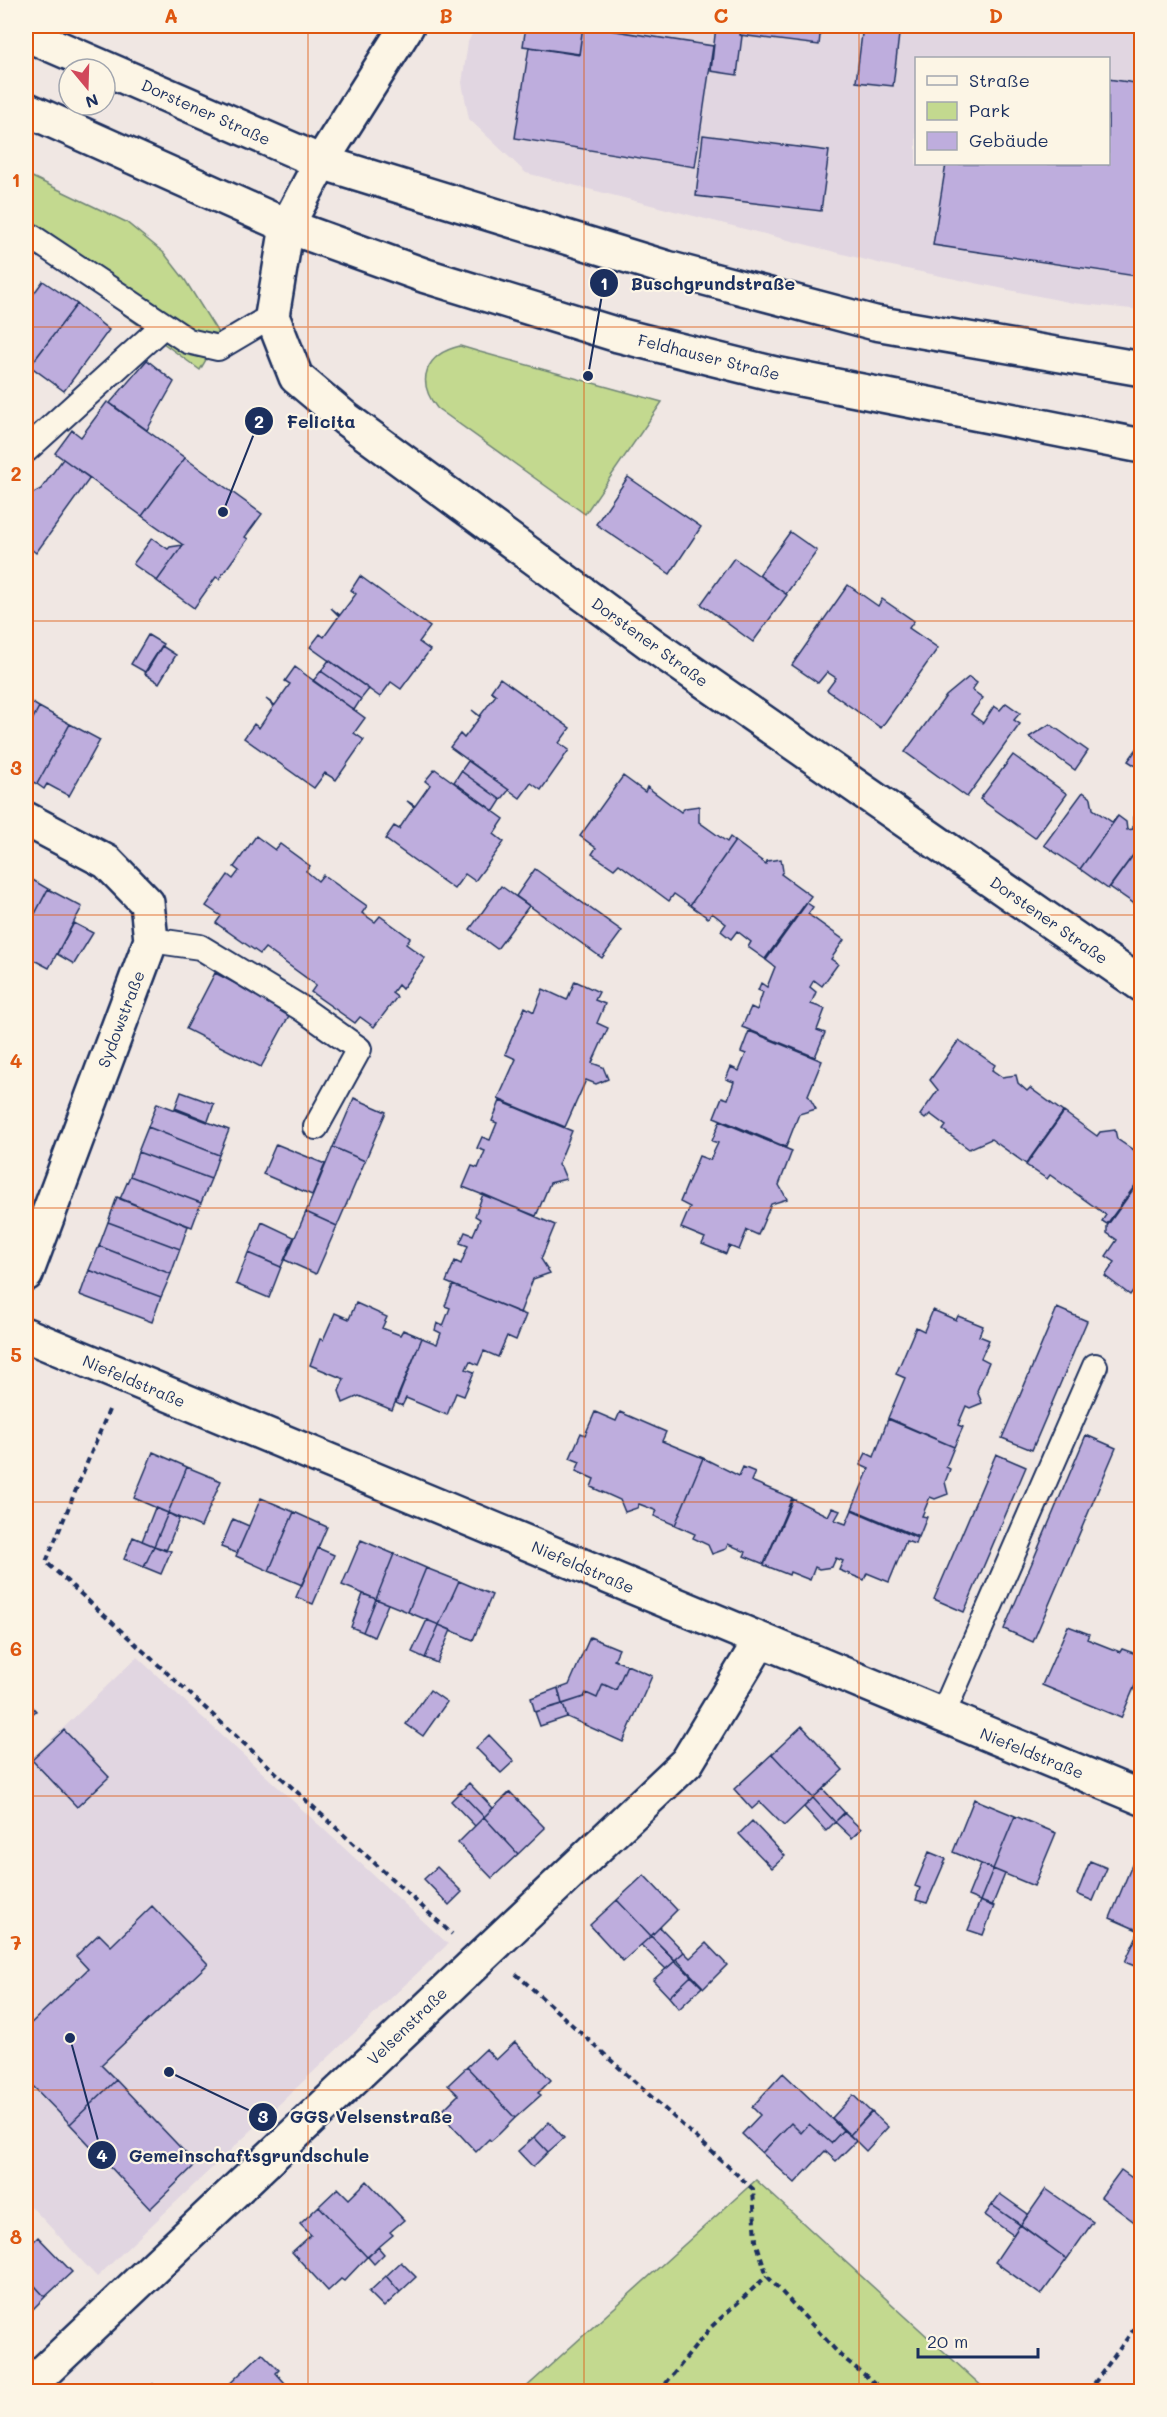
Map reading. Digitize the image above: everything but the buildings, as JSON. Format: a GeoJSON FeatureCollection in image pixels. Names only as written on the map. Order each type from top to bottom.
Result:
{"type":"FeatureCollection","features":[{"type":"Feature","properties":{"kind":"street"},"geometry":{"type":"LineString","coordinates":[[272,316],[287,226],[321,162],[407,26]]}},
{"type":"Feature","properties":{"kind":"street","name":"Dorstener Straße"},"geometry":{"type":"LineString","coordinates":[[26,34],[321,162]]}},
{"type":"Feature","properties":{"kind":"street"},"geometry":{"type":"LineString","coordinates":[[26,109],[287,226]]}},
{"type":"Feature","properties":{"kind":"street"},"geometry":{"type":"LineString","coordinates":[[321,162],[667,268],[876,323],[1142,369]]}},
{"type":"Feature","properties":{"kind":"street","name":"Feldhauser Straße"},"geometry":{"type":"LineString","coordinates":[[287,226],[426,276],[618,335],[775,374],[1142,446]]}},
{"type":"Feature","properties":{"kind":"street","name":"Dorstener Straße"},"geometry":{"type":"LineString","coordinates":[[272,316],[296,377],[346,419],[654,646],[1142,986]]}},
{"type":"Feature","properties":{"kind":"street","name":"Sydowstraße"},"geometry":{"type":"LineString","coordinates":[[26,819],[107,862],[147,903],[151,940],[26,1274]]}},
{"type":"Feature","properties":{"kind":"street","name":"Niefeldstraße"},"geometry":{"type":"LineString","coordinates":[[26,1335],[122,1377],[1142,1798]]}},
{"type":"Feature","properties":{"kind":"street","name":"Velsenstraße"},"geometry":{"type":"LineString","coordinates":[[26,2390],[687,1762],[760,1641]]}},
{"type":"Feature","properties":{"kind":"lane"},"geometry":{"type":"LineString","coordinates":[[26,233],[188,341],[218,348],[272,316]]}},
{"type":"Feature","properties":{"kind":"lane"},"geometry":{"type":"LineString","coordinates":[[26,450],[164,325]]}},
{"type":"Feature","properties":{"kind":"lane"},"geometry":{"type":"LineString","coordinates":[[151,940],[200,947],[301,1008],[359,1049],[316,1127]]}},
{"type":"Feature","properties":{"kind":"lane"},"geometry":{"type":"LineString","coordinates":[[942,1716],[1095,1366]]}},
{"type":"Feature","properties":{"kind":"path"},"geometry":{"type":"LineString","coordinates":[[122,1377],[46,1562],[453,1935],[488,1949],[753,2189],[756,2241],[767,2276],[841,2356],[886,2391]]}},
{"type":"Feature","properties":{"kind":"path"},"geometry":{"type":"LineString","coordinates":[[659,2391],[711,2326],[767,2276]]}},
{"type":"Feature","properties":{"kind":"path"},"geometry":{"type":"LineString","coordinates":[[1088,2391],[1142,2318]]}},
{"type":"Feature","properties":{"kind":"shaded area"},"geometry":{"type":"Polygon","coordinates":[[[476,26],[1141,26],[1141,310],[1073,303],[882,264],[526,173],[469,119],[462,83],[468,42],[476,26]]]}},
{"type":"Feature","properties":{"kind":"shaded area"},"geometry":{"type":"Polygon","coordinates":[[[137,1657],[448,1944],[97,2277],[26,2201],[26,1764],[137,1657]]]}},
{"type":"Feature","properties":{"kind":"green space"},"geometry":{"type":"Polygon","coordinates":[[[26,174],[126,222],[164,253],[185,280],[220,336],[200,370],[26,243],[26,174]]]}},
{"type":"Feature","properties":{"kind":"green space"},"geometry":{"type":"Polygon","coordinates":[[[460,346],[662,402],[585,514],[437,408],[427,388],[428,370],[439,355],[460,346]]]}},
{"type":"Feature","properties":{"kind":"green space"},"geometry":{"type":"Polygon","coordinates":[[[756,2180],[987,2391],[522,2391],[756,2180]]]}},
{"type":"Feature","properties":{"kind":"place","name":"Buschgrundstraße"},"geometry":{"type":"Point","coordinates":[588,376]}},
{"type":"Feature","properties":{"kind":"place","name":"Felicita"},"geometry":{"type":"Point","coordinates":[223,512]}},
{"type":"Feature","properties":{"kind":"place","name":"Gemeinschaftsgrundschule"},"geometry":{"type":"Point","coordinates":[70,2038]}},
{"type":"Feature","properties":{"kind":"place","name":"GGS Velsenstraße"},"geometry":{"type":"Point","coordinates":[169,2072]}}]}
